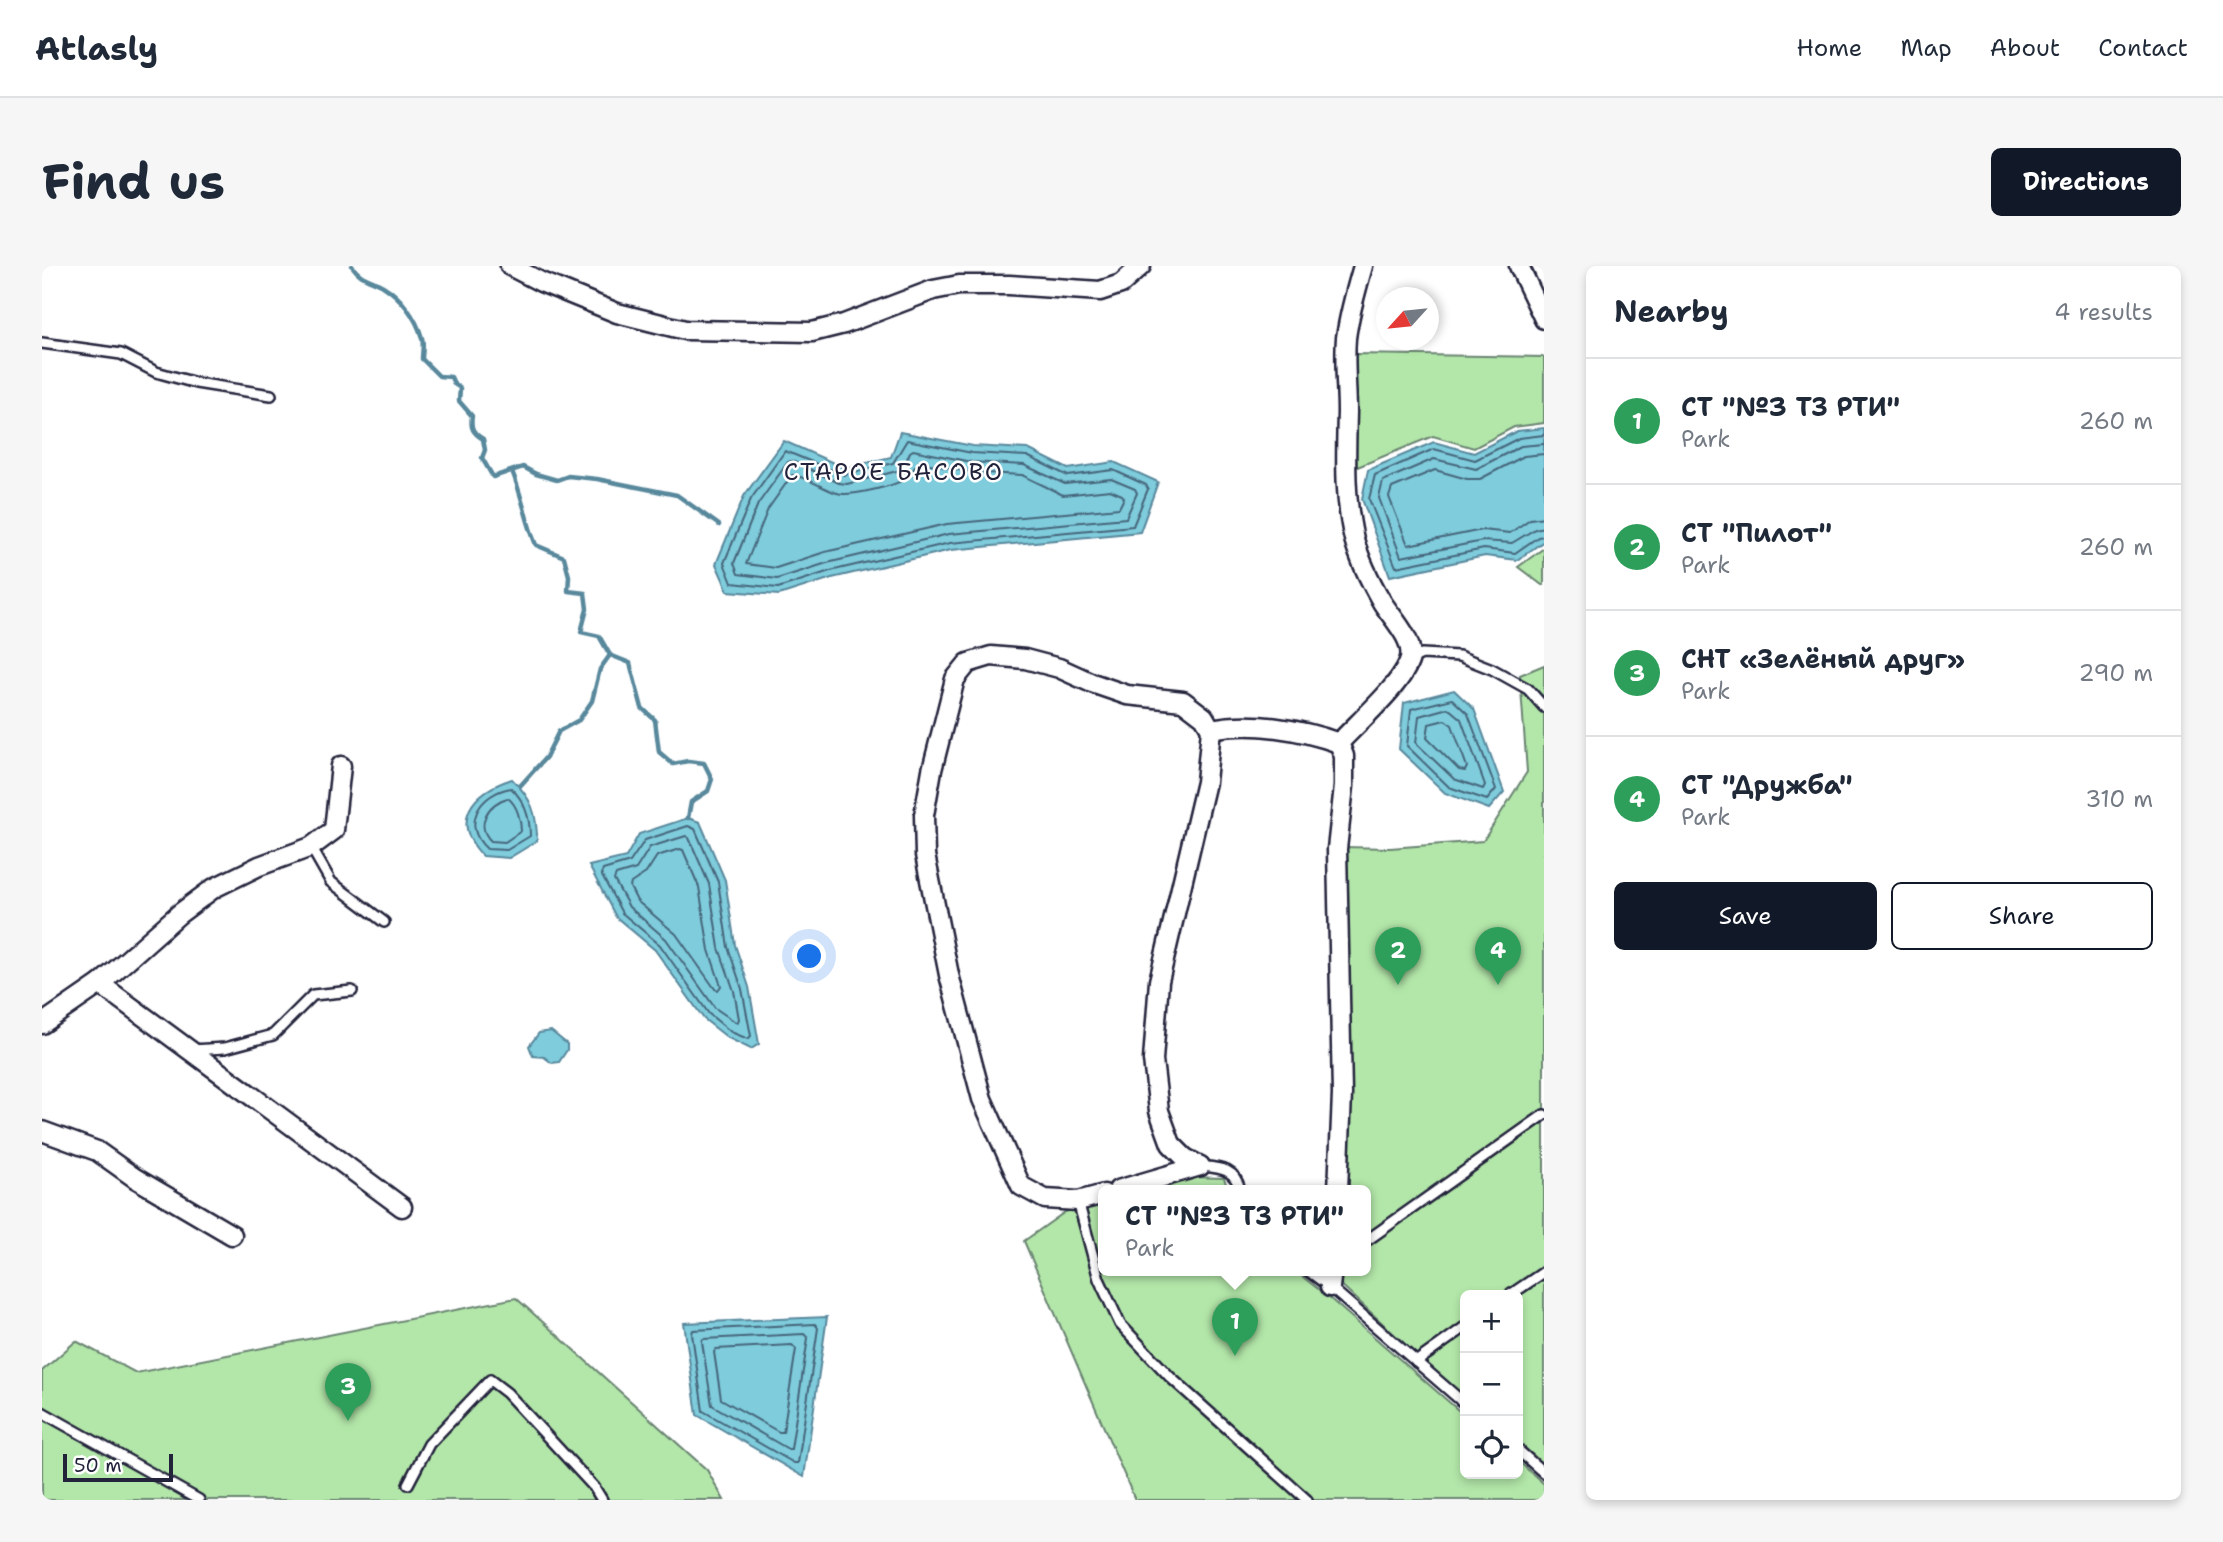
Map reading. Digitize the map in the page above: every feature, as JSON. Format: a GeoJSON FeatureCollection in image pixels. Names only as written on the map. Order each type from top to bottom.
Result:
{"type":"FeatureCollection","features":[{"type":"Feature","properties":{"kind":"street"},"geometry":{"type":"LineString","coordinates":[[510,266],[541,282],[617,313],[685,330],[812,332],[844,324],[933,290],[959,285],[1009,285],[1100,291],[1121,284],[1141,266]]}},
{"type":"Feature","properties":{"kind":"street"},"geometry":{"type":"LineString","coordinates":[[1339,743],[1397,681],[1410,659],[1411,649],[1361,558],[1354,539],[1350,513],[1346,468],[1346,340],[1355,291],[1363,266]]}},
{"type":"Feature","properties":{"kind":"street"},"geometry":{"type":"LineString","coordinates":[[1519,266],[1544,319]]}},
{"type":"Feature","properties":{"kind":"street"},"geometry":{"type":"LineString","coordinates":[[1098,1196],[1078,1201],[1045,1199],[1021,1186],[982,1099],[948,975],[925,855],[924,814],[955,679],[968,663],[991,656],[1025,659],[1059,668],[1126,695],[1183,701],[1204,717],[1211,729],[1206,782],[1159,981],[1153,1060],[1159,1111],[1171,1144],[1185,1158],[1200,1166]]}},
{"type":"Feature","properties":{"kind":"street"},"geometry":{"type":"LineString","coordinates":[[1211,729],[1234,725],[1307,733],[1339,743]]}},
{"type":"Feature","properties":{"kind":"street"},"geometry":{"type":"LineString","coordinates":[[1338,1185],[1342,1094],[1337,849],[1344,786],[1344,756],[1339,743]]}},
{"type":"Feature","properties":{"kind":"street"},"geometry":{"type":"LineString","coordinates":[[42,1024],[100,984],[179,914],[214,888],[259,866],[311,848],[334,830],[341,766]]}},
{"type":"Feature","properties":{"kind":"street"},"geometry":{"type":"LineString","coordinates":[[100,984],[402,1207]]}},
{"type":"Feature","properties":{"kind":"street"},"geometry":{"type":"LineString","coordinates":[[42,1131],[97,1151],[135,1178],[232,1235]]}},
{"type":"Feature","properties":{"kind":"street"},"geometry":{"type":"LineString","coordinates":[[1135,1185],[1200,1166]]}},
{"type":"Feature","properties":{"kind":"lane"},"geometry":{"type":"LineString","coordinates":[[42,343],[121,354],[156,372],[196,383],[271,395]]}},
{"type":"Feature","properties":{"kind":"lane"},"geometry":{"type":"LineString","coordinates":[[1410,659],[1422,654],[1459,656],[1492,669],[1528,689],[1544,707]]}},
{"type":"Feature","properties":{"kind":"lane"},"geometry":{"type":"LineString","coordinates":[[311,848],[331,882],[384,922]]}},
{"type":"Feature","properties":{"kind":"lane"},"geometry":{"type":"LineString","coordinates":[[190,1050],[225,1048],[273,1035],[313,995],[352,991]]}},
{"type":"Feature","properties":{"kind":"lane"},"geometry":{"type":"LineString","coordinates":[[1371,1237],[1544,1115]]}},
{"type":"Feature","properties":{"kind":"lane"},"geometry":{"type":"LineString","coordinates":[[1200,1166],[1228,1169],[1239,1185]]}},
{"type":"Feature","properties":{"kind":"lane"},"geometry":{"type":"LineString","coordinates":[[1078,1201],[1098,1275]]}},
{"type":"Feature","properties":{"kind":"lane"},"geometry":{"type":"LineString","coordinates":[[1517,1290],[1544,1272]]}},
{"type":"Feature","properties":{"kind":"lane"},"geometry":{"type":"LineString","coordinates":[[1098,1276],[1120,1324],[1170,1377],[1307,1500]]}},
{"type":"Feature","properties":{"kind":"lane"},"geometry":{"type":"LineString","coordinates":[[1331,1279],[1416,1362],[1460,1400]]}},
{"type":"Feature","properties":{"kind":"lane"},"geometry":{"type":"LineString","coordinates":[[1416,1362],[1460,1331]]}},
{"type":"Feature","properties":{"kind":"lane"},"geometry":{"type":"LineString","coordinates":[[408,1484],[429,1444],[491,1380],[507,1393],[594,1487],[602,1500]]}},
{"type":"Feature","properties":{"kind":"lane"},"geometry":{"type":"LineString","coordinates":[[42,1412],[200,1500]]}},
{"type":"Feature","properties":{"kind":"lane"},"geometry":{"type":"LineString","coordinates":[[1523,1454],[1544,1473]]}},
{"type":"Feature","properties":{"kind":"green space"},"geometry":{"type":"Polygon","coordinates":[[[1352,354],[1544,357],[1544,423],[1514,427],[1474,448],[1433,436],[1355,468],[1352,354]]]}},
{"type":"Feature","properties":{"kind":"green space"},"geometry":{"type":"Polygon","coordinates":[[[1544,548],[1544,585],[1542,585],[1518,567],[1544,548]]]}},
{"type":"Feature","properties":{"kind":"green space"},"geometry":{"type":"Polygon","coordinates":[[[1544,665],[1544,1472],[1523,1453],[1523,1290],[1460,1290],[1460,1395],[1336,1280],[1337,1276],[1371,1276],[1371,1185],[1345,1185],[1343,847],[1390,848],[1483,841],[1527,772],[1520,675],[1544,665]]]}},
{"type":"Feature","properties":{"kind":"green space"},"geometry":{"type":"Polygon","coordinates":[[[1187,1177],[1224,1178],[1226,1185],[1159,1185],[1187,1177]]]}},
{"type":"Feature","properties":{"kind":"green space"},"geometry":{"type":"Polygon","coordinates":[[[1098,1203],[1098,1276],[1302,1276],[1460,1412],[1460,1479],[1523,1479],[1523,1465],[1544,1484],[1544,1500],[1135,1500],[1024,1241],[1065,1212],[1098,1203]]]}},
{"type":"Feature","properties":{"kind":"green space"},"geometry":{"type":"Polygon","coordinates":[[[516,1298],[707,1470],[724,1500],[42,1500],[42,1371],[76,1341],[136,1373],[516,1298]]]}},
{"type":"Feature","properties":{"kind":"water"},"geometry":{"type":"Polygon","coordinates":[[[1544,428],[1544,541],[1517,560],[1485,556],[1390,576],[1362,499],[1368,470],[1434,442],[1474,453],[1517,431],[1544,428]]]}},
{"type":"Feature","properties":{"kind":"water"},"geometry":{"type":"Polygon","coordinates":[[[900,432],[973,446],[1028,449],[1068,469],[1114,462],[1158,482],[1140,532],[951,550],[832,578],[779,595],[728,591],[716,564],[744,496],[784,441],[845,468],[891,457],[900,432]]]}},
{"type":"Feature","properties":{"kind":"water"},"geometry":{"type":"Polygon","coordinates":[[[1454,690],[1474,709],[1504,792],[1489,809],[1445,793],[1399,749],[1404,703],[1454,690]]]}},
{"type":"Feature","properties":{"kind":"water"},"geometry":{"type":"Polygon","coordinates":[[[512,779],[532,807],[537,841],[509,858],[483,856],[468,831],[470,809],[486,792],[512,779]]]}},
{"type":"Feature","properties":{"kind":"water"},"geometry":{"type":"Polygon","coordinates":[[[688,818],[700,822],[725,880],[735,945],[749,987],[759,1044],[751,1049],[728,1038],[704,1019],[655,950],[616,917],[589,866],[626,857],[639,834],[688,818]]]}},
{"type":"Feature","properties":{"kind":"water"},"geometry":{"type":"Polygon","coordinates":[[[551,1031],[567,1044],[567,1050],[559,1062],[552,1063],[544,1057],[533,1056],[529,1046],[539,1033],[551,1031]]]}},
{"type":"Feature","properties":{"kind":"water"},"geometry":{"type":"Polygon","coordinates":[[[827,1317],[804,1477],[697,1415],[684,1323],[827,1317]]]}},
{"type":"Feature","properties":{"kind":"waterway"},"geometry":{"type":"LineString","coordinates":[[352,266],[363,276],[390,291],[412,315],[423,340],[422,359],[439,376],[451,377],[454,384],[460,388],[459,401],[472,416],[473,430],[483,439],[485,450],[482,458],[493,477],[523,467],[557,480],[568,476],[597,479],[677,495],[719,525]]}},
{"type":"Feature","properties":{"kind":"waterway"},"geometry":{"type":"LineString","coordinates":[[512,471],[536,545],[564,557],[569,576],[568,591],[585,593],[587,609],[581,632],[599,636],[610,655],[630,663],[642,708],[655,720],[659,752],[673,764],[688,761],[704,763],[712,779],[708,791],[691,802],[688,818]]}},
{"type":"Feature","properties":{"kind":"waterway"},"geometry":{"type":"LineString","coordinates":[[520,786],[546,757],[559,731],[579,720],[592,701],[600,669],[610,655]]}},
{"type":"Feature","properties":{"kind":"place","name":"СТ \"Пилот\""},"geometry":{"type":"Point","coordinates":[1398,985]}},
{"type":"Feature","properties":{"kind":"place","name":"СТ \"Дружба\""},"geometry":{"type":"Point","coordinates":[1498,985]}},
{"type":"Feature","properties":{"kind":"place","name":"СТ \"№3 ТЗ РТИ\""},"geometry":{"type":"Point","coordinates":[1235,1356]}},
{"type":"Feature","properties":{"kind":"place","name":"СНТ «Зелёный друг»"},"geometry":{"type":"Point","coordinates":[348,1421]}},
{"type":"Feature","properties":{"kind":"district","name":"СТАРОЕ БАСОВО"},"geometry":{"type":"Point","coordinates":[894,472]}}]}
